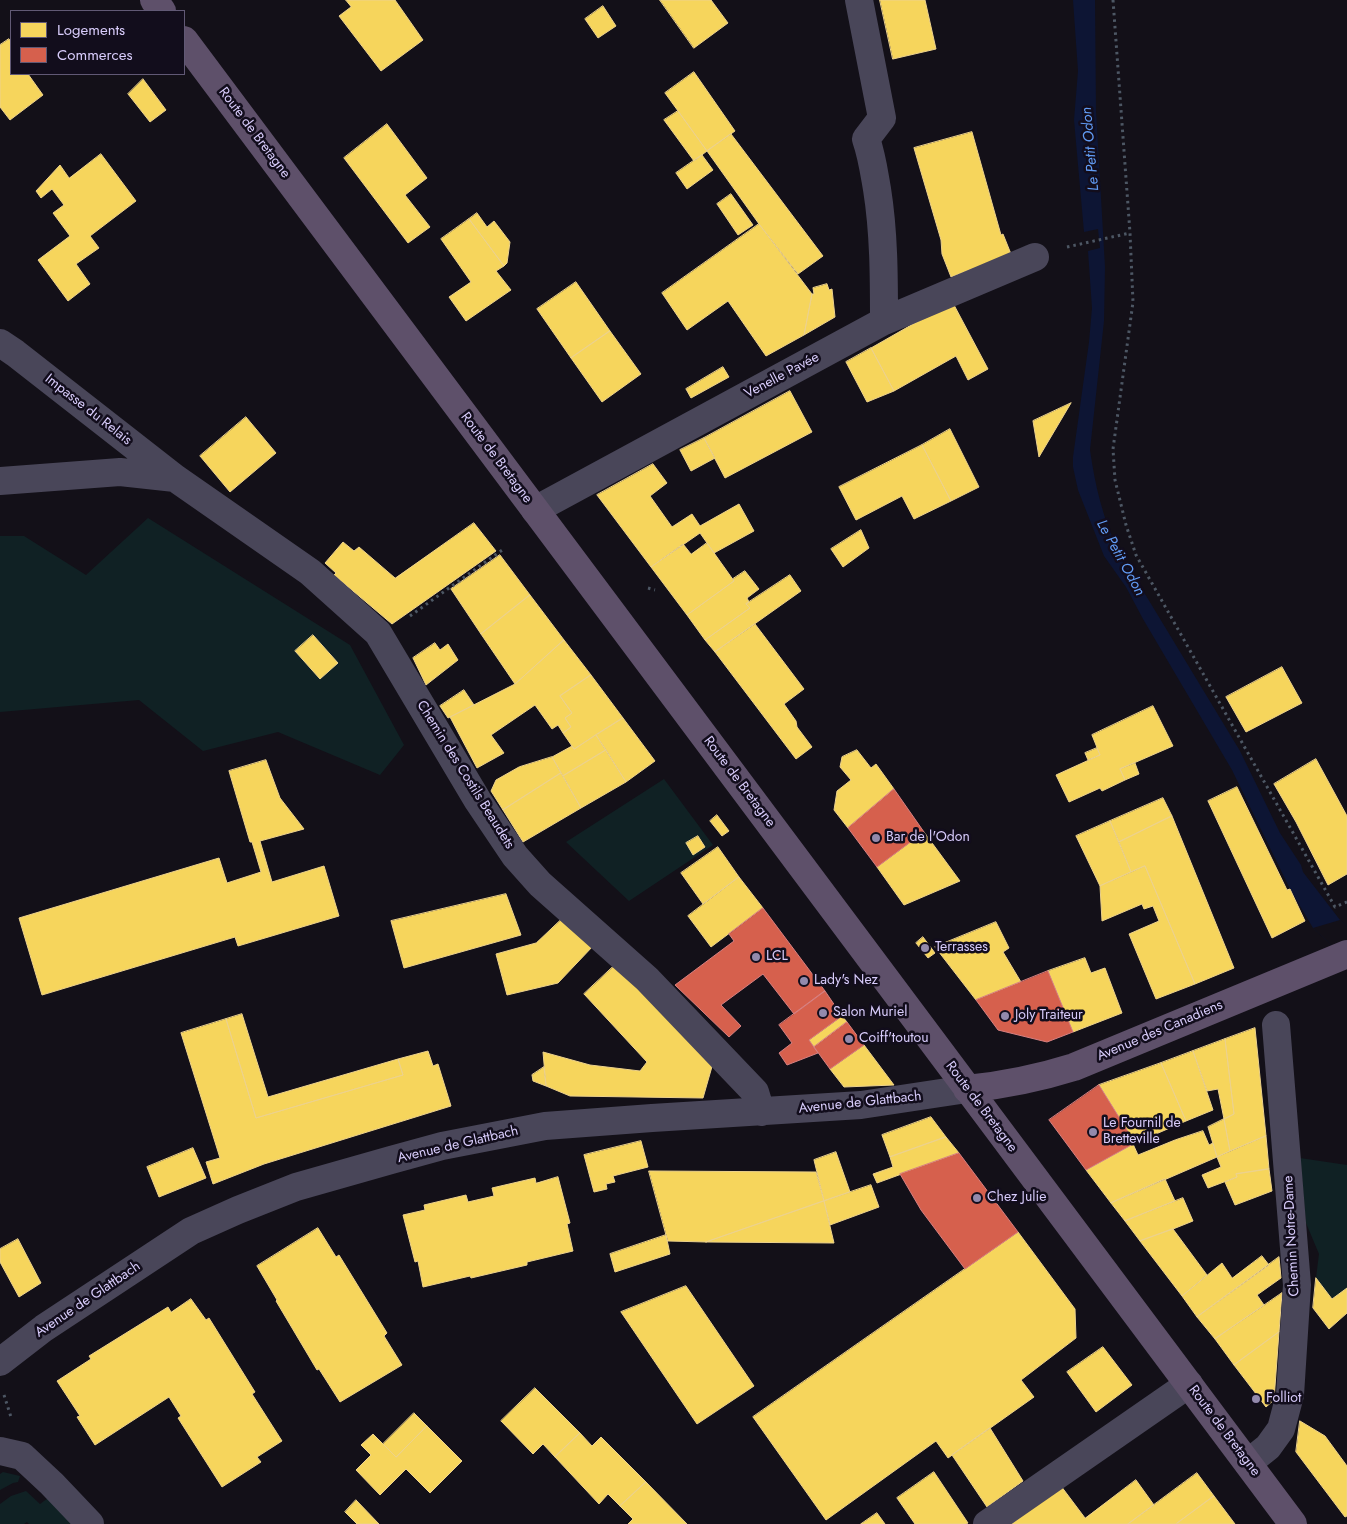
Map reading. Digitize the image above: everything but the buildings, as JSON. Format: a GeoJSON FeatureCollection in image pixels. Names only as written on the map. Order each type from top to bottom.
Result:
{"type":"FeatureCollection","features":[{"type":"Feature","properties":{"kind":"main road","name":"Route de Bretagne"},"geometry":{"type":"LineString","coordinates":[[185,41],[1294,1524]]}},
{"type":"Feature","properties":{"kind":"main road","name":"Avenue des Canadiens"},"geometry":{"type":"LineString","coordinates":[[968,1089],[1000,1085],[1053,1074],[1074,1067],[1345,955]]}},
{"type":"Feature","properties":{"kind":"street"},"geometry":{"type":"LineString","coordinates":[[859,0],[882,118],[866,140],[872,154],[880,210],[884,270],[884,321]]}},
{"type":"Feature","properties":{"kind":"street","name":"Venelle Pavée"},"geometry":{"type":"LineString","coordinates":[[535,510],[884,321],[1035,256]]}},
{"type":"Feature","properties":{"kind":"street","name":"Impasse du Relais"},"geometry":{"type":"LineString","coordinates":[[0,343],[175,478]]}},
{"type":"Feature","properties":{"kind":"street"},"geometry":{"type":"LineString","coordinates":[[0,481],[120,472],[175,478]]}},
{"type":"Feature","properties":{"kind":"street","name":"Chemin des Costils Beaudets"},"geometry":{"type":"LineString","coordinates":[[175,478],[310,572],[378,633],[478,801],[511,851],[540,884],[647,979],[681,1014],[755,1092],[761,1112]]}},
{"type":"Feature","properties":{"kind":"street","name":"Chemin Notre-Dame"},"geometry":{"type":"LineString","coordinates":[[1248,1463],[1268,1447],[1281,1429],[1291,1386],[1297,1285],[1276,1025]]}},
{"type":"Feature","properties":{"kind":"street","name":"Avenue de Glattbach"},"geometry":{"type":"LineString","coordinates":[[0,1362],[44,1328],[191,1231],[296,1187],[442,1146],[526,1129],[652,1118],[861,1105],[968,1089]]}},
{"type":"Feature","properties":{"kind":"street"},"geometry":{"type":"LineString","coordinates":[[987,1524],[1189,1384]]}},
{"type":"Feature","properties":{"kind":"street"},"geometry":{"type":"LineString","coordinates":[[0,1451],[22,1456],[90,1524]]}},
{"type":"Feature","properties":{"kind":"path"},"geometry":{"type":"LineString","coordinates":[[1112,0],[1130,233],[1133,302],[1114,449],[1115,480],[1126,525],[1136,556],[1335,907],[1347,902]]}},
{"type":"Feature","properties":{"kind":"path"},"geometry":{"type":"LineString","coordinates":[[1082,242],[1130,233]]}},
{"type":"Feature","properties":{"kind":"path"},"geometry":{"type":"LineString","coordinates":[[381,637],[505,548]]}},
{"type":"Feature","properties":{"kind":"path"},"geometry":{"type":"LineString","coordinates":[[648,588],[655,590]]}},
{"type":"Feature","properties":{"kind":"shaded area"},"geometry":{"type":"Polygon","coordinates":[[[148,518],[350,645],[404,745],[380,775],[278,732],[203,751],[139,700],[0,712],[0,536],[24,536],[86,575],[148,518]]]}},
{"type":"Feature","properties":{"kind":"shaded area"},"geometry":{"type":"Polygon","coordinates":[[[664,779],[713,845],[629,901],[566,842],[664,779]]]}},
{"type":"Feature","properties":{"kind":"shaded area"},"geometry":{"type":"Polygon","coordinates":[[[1300,1158],[1347,1165],[1347,1288],[1332,1299],[1316,1278],[1319,1254],[1306,1223],[1300,1158]]]}},
{"type":"Feature","properties":{"kind":"shaded area"},"geometry":{"type":"Polygon","coordinates":[[[3,1472],[20,1476],[18,1482],[0,1490],[0,1474],[3,1472]]]}},
{"type":"Feature","properties":{"kind":"shaded area"},"geometry":{"type":"Polygon","coordinates":[[[26,1491],[40,1504],[48,1498],[72,1524],[29,1524],[27,1522],[24,1524],[0,1524],[0,1504],[11,1496],[26,1491]]]}},
{"type":"Feature","properties":{"kind":"water","name":"Le Petit Odon"},"geometry":{"type":"Polygon","coordinates":[[[1073,0],[1095,0],[1096,111],[1105,267],[1104,321],[1090,450],[1100,502],[1108,527],[1119,551],[1240,751],[1280,833],[1301,865],[1303,872],[1340,920],[1347,926],[1347,959],[1313,928],[1290,889],[1232,770],[1126,587],[1104,556],[1078,490],[1073,457],[1092,308],[1088,251],[1100,248],[1098,229],[1084,232],[1074,120],[1078,71],[1073,0]]]}},
{"type":"Feature","properties":{"kind":"pier"},"geometry":{"type":"Polygon","coordinates":[[[1340,920],[1347,926],[1347,959],[1313,928],[1340,920]]]}},
{"type":"Feature","properties":{"kind":"place","name":"Bar de l'Odon"},"geometry":{"type":"Point","coordinates":[876,838]}},
{"type":"Feature","properties":{"kind":"place","name":"Terrasses"},"geometry":{"type":"Point","coordinates":[925,948]}},
{"type":"Feature","properties":{"kind":"place","name":"LCL"},"geometry":{"type":"Point","coordinates":[756,957]}},
{"type":"Feature","properties":{"kind":"place","name":"Lady's Nez"},"geometry":{"type":"Point","coordinates":[804,981]}},
{"type":"Feature","properties":{"kind":"place","name":"Salon Muriel"},"geometry":{"type":"Point","coordinates":[823,1013]}},
{"type":"Feature","properties":{"kind":"place","name":"Joly Traiteur"},"geometry":{"type":"Point","coordinates":[1005,1016]}},
{"type":"Feature","properties":{"kind":"place","name":"Coiff'toutou"},"geometry":{"type":"Point","coordinates":[849,1039]}},
{"type":"Feature","properties":{"kind":"place","name":"Le Fournil de Bretteville"},"geometry":{"type":"Point","coordinates":[1093,1132]}},
{"type":"Feature","properties":{"kind":"place","name":"Chez Julie"},"geometry":{"type":"Point","coordinates":[977,1198]}},
{"type":"Feature","properties":{"kind":"place","name":"Folliot"},"geometry":{"type":"Point","coordinates":[1256,1399]}}]}
